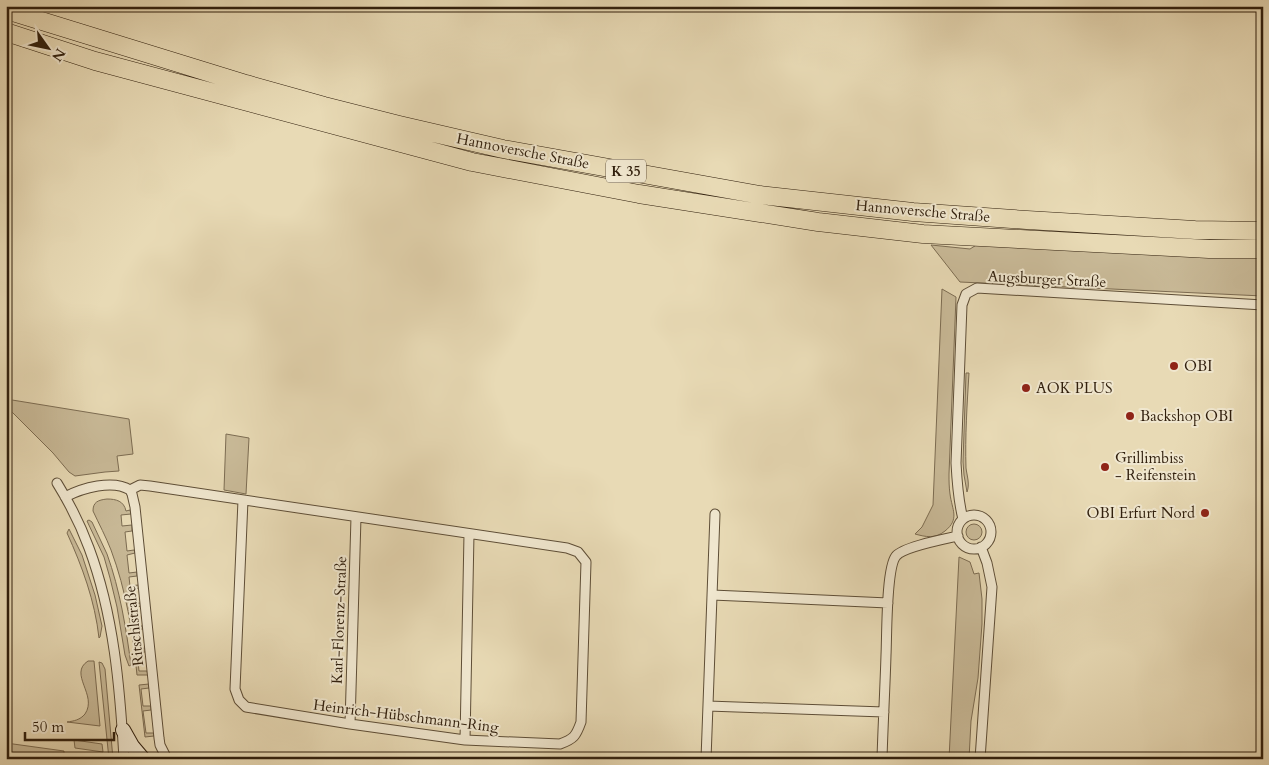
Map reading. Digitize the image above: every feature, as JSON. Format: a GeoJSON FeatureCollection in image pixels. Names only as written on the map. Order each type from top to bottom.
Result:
{"type":"FeatureCollection","features":[{"type":"Feature","properties":{"kind":"highway","name":"Hannoversche Straße"},"geometry":{"type":"LineString","coordinates":[[6,10],[246,84],[399,125],[503,149],[751,193],[923,213],[1195,230],[1263,231]]}},
{"type":"Feature","properties":{"kind":"highway","name":"Hannoversche Straße"},"geometry":{"type":"LineString","coordinates":[[6,32],[95,61],[463,160],[639,194],[818,222],[923,234],[1209,249],[1263,249]]}},
{"type":"Feature","properties":{"kind":"main road"},"geometry":{"type":"LineString","coordinates":[[123,730],[142,759]]}},
{"type":"Feature","properties":{"kind":"street","name":"Augsburger Straße"},"geometry":{"type":"LineString","coordinates":[[958,536],[958,527],[963,519],[959,504],[956,463],[962,305],[966,294],[977,288],[1263,305]]}},
{"type":"Feature","properties":{"kind":"street"},"geometry":{"type":"LineString","coordinates":[[57,483],[82,530],[102,592],[118,680],[124,759]]}},
{"type":"Feature","properties":{"kind":"street","name":"Heinrich-Hübschmann-Ring"},"geometry":{"type":"LineString","coordinates":[[65,497],[85,489],[106,486],[121,486],[130,490],[140,486],[150,486],[567,548],[578,552],[586,562],[581,722],[577,733],[571,740],[560,744],[465,740],[246,707],[239,700],[235,689],[243,500]]}},
{"type":"Feature","properties":{"kind":"street","name":"Ritschlstraße"},"geometry":{"type":"LineString","coordinates":[[130,490],[135,507],[159,738],[163,753],[167,759]]}},
{"type":"Feature","properties":{"kind":"street"},"geometry":{"type":"LineString","coordinates":[[706,759],[715,514]]}},
{"type":"Feature","properties":{"kind":"street"},"geometry":{"type":"LineString","coordinates":[[882,759],[888,603],[892,563],[901,552],[920,545],[958,536],[960,541],[972,549],[986,544],[991,531],[987,521],[983,517],[973,515],[963,519]]}},
{"type":"Feature","properties":{"kind":"street","name":"Karl-Florenz-Straße"},"geometry":{"type":"LineString","coordinates":[[350,724],[356,517]]}},
{"type":"Feature","properties":{"kind":"street"},"geometry":{"type":"LineString","coordinates":[[465,740],[469,534]]}},
{"type":"Feature","properties":{"kind":"street"},"geometry":{"type":"LineString","coordinates":[[980,759],[992,587],[982,547]]}},
{"type":"Feature","properties":{"kind":"street"},"geometry":{"type":"LineString","coordinates":[[712,595],[888,603]]}},
{"type":"Feature","properties":{"kind":"street"},"geometry":{"type":"LineString","coordinates":[[708,706],[884,712]]}},
{"type":"Feature","properties":{"kind":"shaded area"},"geometry":{"type":"Polygon","coordinates":[[[978,244],[1263,256],[1263,296],[960,282],[931,245],[970,249],[978,244]]]}},
{"type":"Feature","properties":{"kind":"shaded area"},"geometry":{"type":"Polygon","coordinates":[[[942,289],[956,297],[949,474],[954,518],[950,527],[941,534],[927,536],[915,534],[922,527],[933,505],[942,289]]]}},
{"type":"Feature","properties":{"kind":"shaded area"},"geometry":{"type":"Polygon","coordinates":[[[966,373],[969,373],[966,445],[967,492],[963,462],[966,373]]]}},
{"type":"Feature","properties":{"kind":"shaded area"},"geometry":{"type":"Polygon","coordinates":[[[6,399],[129,419],[133,454],[117,456],[119,471],[75,476],[6,406],[6,399]]]}},
{"type":"Feature","properties":{"kind":"shaded area"},"geometry":{"type":"Polygon","coordinates":[[[226,434],[249,438],[246,494],[224,490],[226,434]]]}},
{"type":"Feature","properties":{"kind":"shaded area"},"geometry":{"type":"Polygon","coordinates":[[[107,499],[119,501],[126,511],[130,510],[131,514],[121,515],[122,526],[132,525],[132,531],[125,532],[127,551],[134,550],[135,553],[127,555],[129,573],[137,572],[137,576],[129,577],[130,586],[138,585],[139,588],[131,590],[132,603],[140,603],[141,606],[133,608],[135,626],[142,626],[143,629],[135,630],[137,649],[145,648],[145,652],[137,653],[139,671],[147,671],[148,675],[137,675],[131,628],[121,580],[105,535],[93,511],[94,505],[97,502],[107,499]]]}},
{"type":"Feature","properties":{"kind":"shaded area"},"geometry":{"type":"Polygon","coordinates":[[[87,521],[92,522],[107,554],[116,581],[127,637],[131,665],[129,666],[125,655],[110,578],[104,557],[87,521]]]}},
{"type":"Feature","properties":{"kind":"shaded area"},"geometry":{"type":"Polygon","coordinates":[[[971,524],[977,524],[982,529],[980,538],[971,540],[966,535],[966,529],[971,524]]]}},
{"type":"Feature","properties":{"kind":"shaded area"},"geometry":{"type":"Polygon","coordinates":[[[69,529],[82,555],[95,595],[102,626],[99,638],[91,597],[83,571],[67,533],[69,529]]]}},
{"type":"Feature","properties":{"kind":"shaded area"},"geometry":{"type":"Polygon","coordinates":[[[959,557],[970,562],[974,574],[979,573],[982,624],[978,678],[971,721],[969,759],[949,759],[959,557]]]}},
{"type":"Feature","properties":{"kind":"shaded area"},"geometry":{"type":"Polygon","coordinates":[[[88,661],[94,661],[100,726],[67,722],[81,718],[88,707],[81,672],[83,666],[88,661]]]}},
{"type":"Feature","properties":{"kind":"shaded area"},"geometry":{"type":"Polygon","coordinates":[[[99,662],[102,663],[105,669],[113,759],[109,759],[99,662]]]}},
{"type":"Feature","properties":{"kind":"shaded area"},"geometry":{"type":"Polygon","coordinates":[[[149,684],[149,688],[141,689],[143,706],[151,706],[151,710],[143,711],[146,733],[154,733],[154,736],[145,737],[139,685],[149,684]]]}},
{"type":"Feature","properties":{"kind":"shaded area"},"geometry":{"type":"Polygon","coordinates":[[[74,740],[102,744],[103,752],[75,748],[74,740]]]}},
{"type":"Feature","properties":{"kind":"shaded area"},"geometry":{"type":"Polygon","coordinates":[[[6,743],[64,751],[64,759],[25,759],[6,756],[6,743]]]}},
{"type":"Feature","properties":{"kind":"place","name":"OBI"},"geometry":{"type":"Point","coordinates":[1174,366]}},
{"type":"Feature","properties":{"kind":"place","name":"AOK PLUS"},"geometry":{"type":"Point","coordinates":[1026,388]}},
{"type":"Feature","properties":{"kind":"place","name":"Backshop OBI"},"geometry":{"type":"Point","coordinates":[1130,416]}},
{"type":"Feature","properties":{"kind":"place","name":"Grillimbiss - Reifenstein"},"geometry":{"type":"Point","coordinates":[1105,467]}},
{"type":"Feature","properties":{"kind":"place","name":"OBI Erfurt Nord"},"geometry":{"type":"Point","coordinates":[1205,513]}}]}
